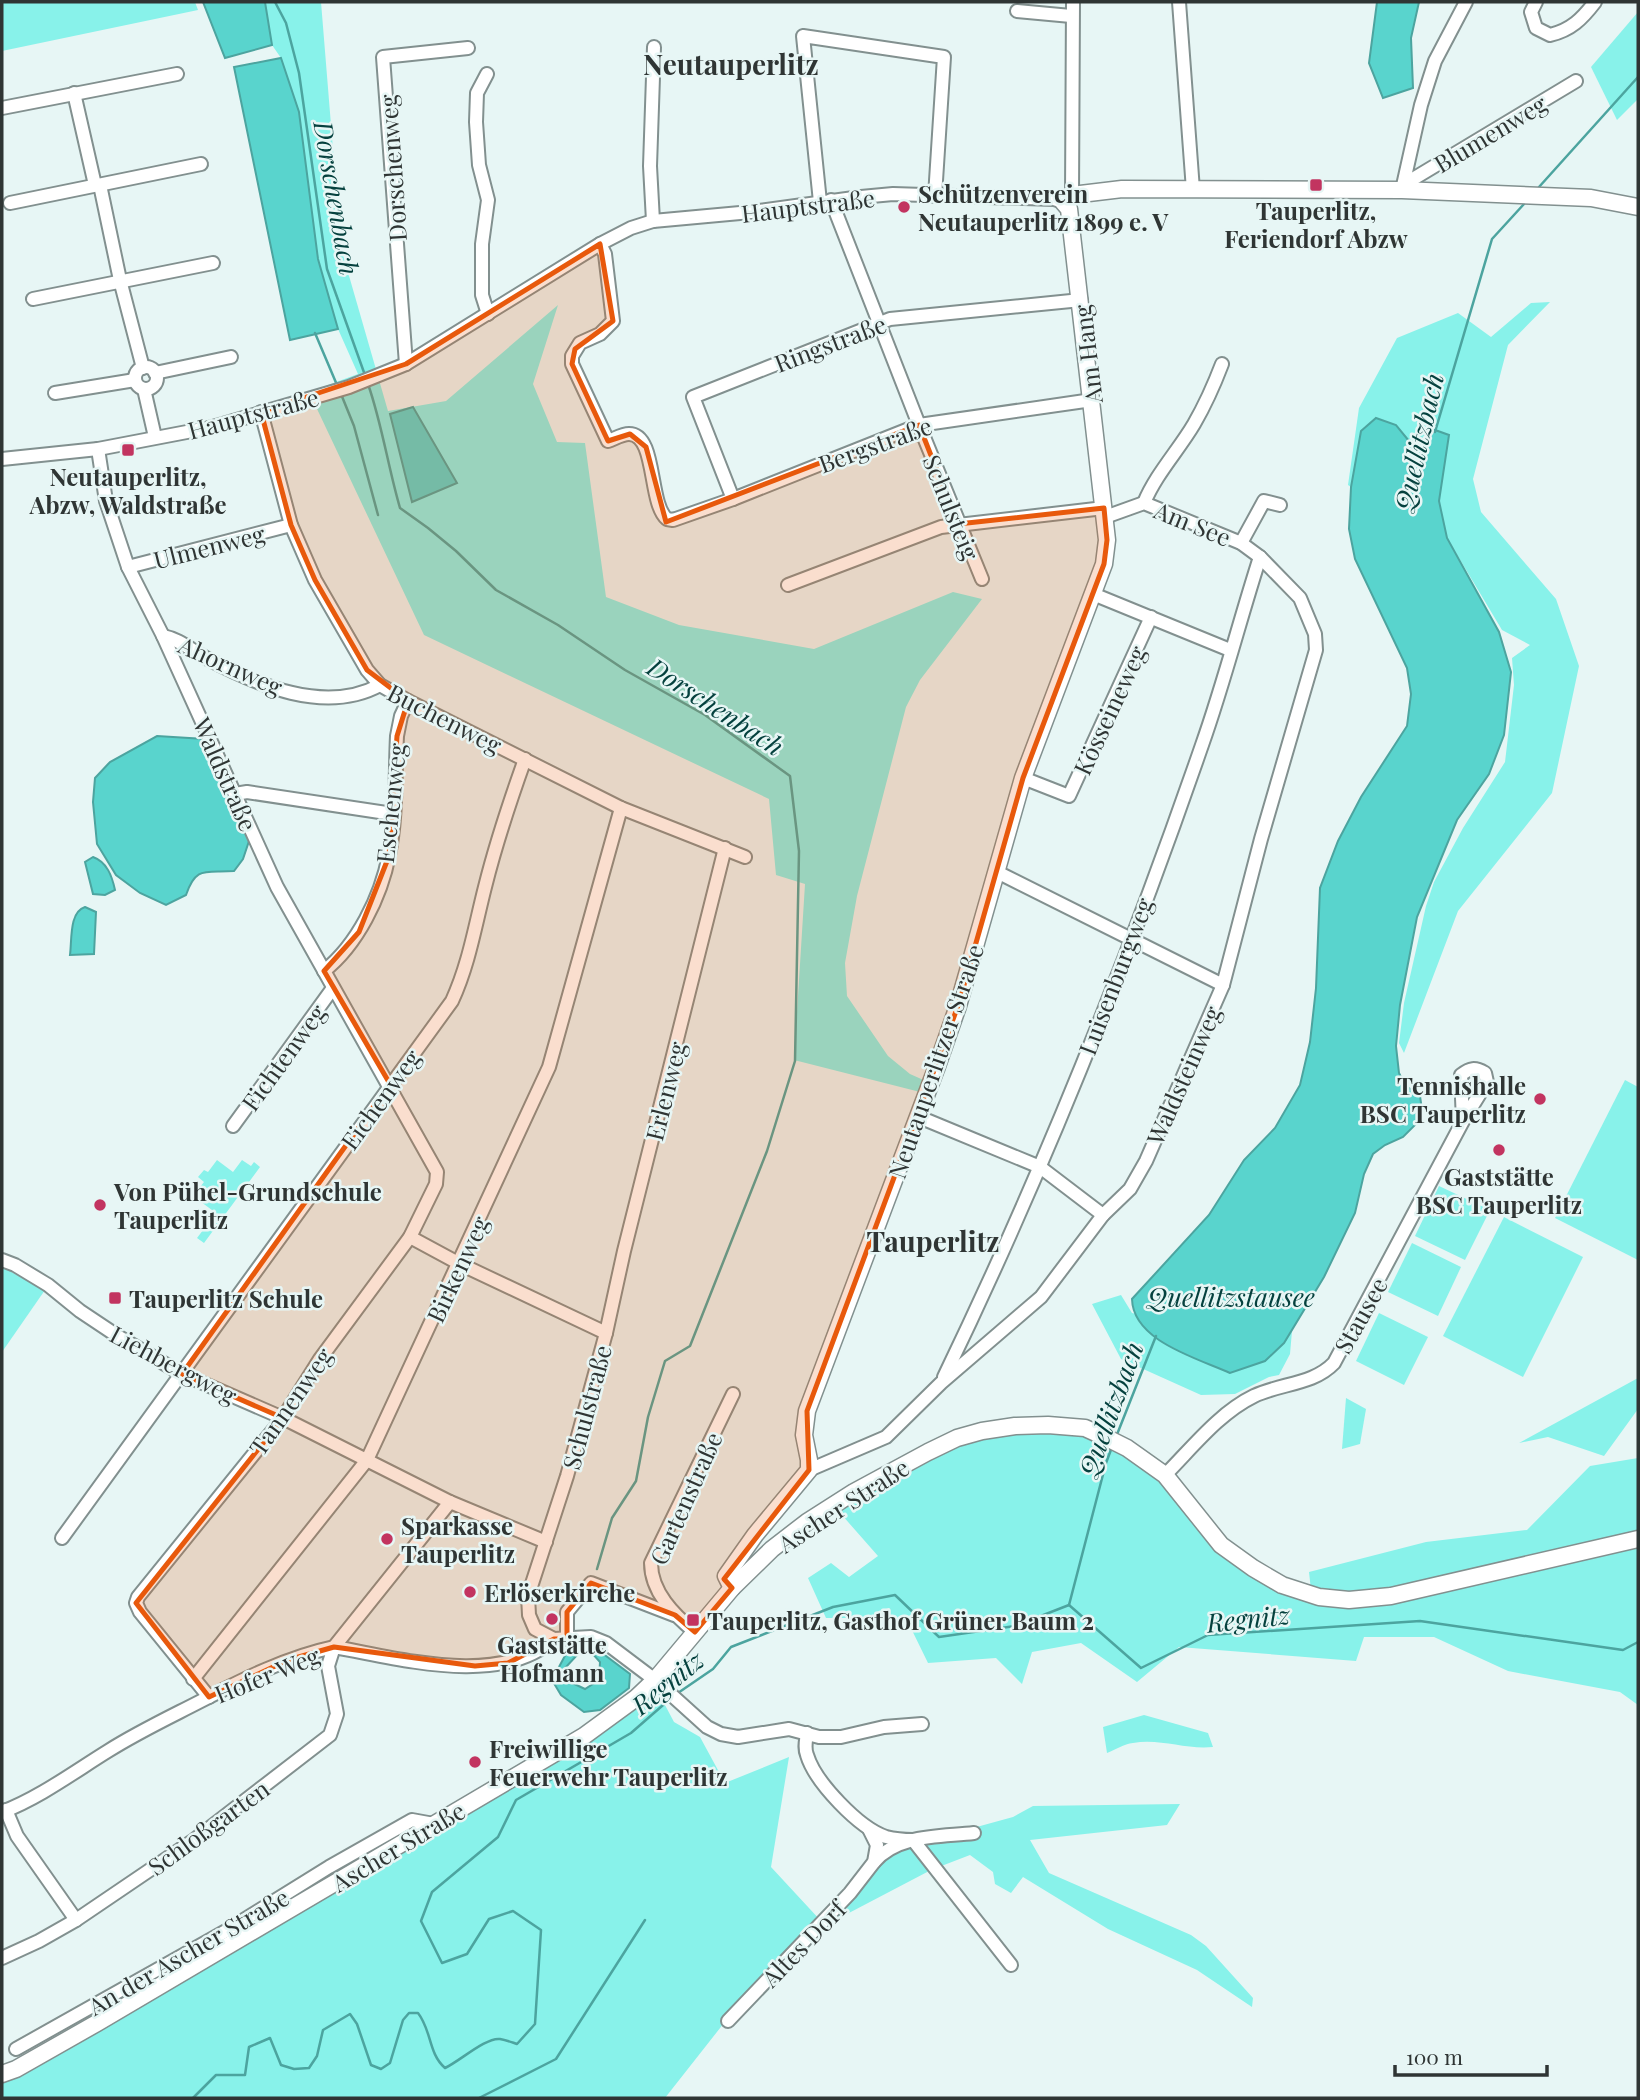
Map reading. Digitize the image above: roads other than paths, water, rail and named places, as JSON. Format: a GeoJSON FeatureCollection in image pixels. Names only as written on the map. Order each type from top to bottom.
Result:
{"type":"FeatureCollection","features":[{"type":"Feature","properties":{"kind":"street"},"geometry":{"type":"LineString","coordinates":[[1067,198],[1073,2]]}},
{"type":"Feature","properties":{"kind":"street"},"geometry":{"type":"LineString","coordinates":[[1180,2],[1193,190]]}},
{"type":"Feature","properties":{"kind":"street","name":"Blumenweg"},"geometry":{"type":"LineString","coordinates":[[1403,188],[1413,139],[1435,61],[1466,2]]}},
{"type":"Feature","properties":{"kind":"street"},"geometry":{"type":"LineString","coordinates":[[1536,2],[1531,12],[1536,28],[1550,35],[1565,31],[1577,23],[1595,2]]}},
{"type":"Feature","properties":{"kind":"street"},"geometry":{"type":"LineString","coordinates":[[1017,11],[1071,16]]}},
{"type":"Feature","properties":{"kind":"street","name":"Schulsteig"},"geometry":{"type":"LineString","coordinates":[[934,196],[944,57],[803,36],[825,201],[879,324],[982,579]]}},
{"type":"Feature","properties":{"kind":"street"},"geometry":{"type":"LineString","coordinates":[[653,221],[650,166],[654,47]]}},
{"type":"Feature","properties":{"kind":"street","name":"Dorschenweg"},"geometry":{"type":"LineString","coordinates":[[407,364],[383,57],[468,48]]}},
{"type":"Feature","properties":{"kind":"street"},"geometry":{"type":"LineString","coordinates":[[2,108],[177,74]]}},
{"type":"Feature","properties":{"kind":"street"},"geometry":{"type":"LineString","coordinates":[[487,74],[478,93],[477,122],[479,165],[488,200],[482,244],[482,295],[488,314]]}},
{"type":"Feature","properties":{"kind":"street","name":"Blumenweg"},"geometry":{"type":"LineString","coordinates":[[1403,188],[1576,81]]}},
{"type":"Feature","properties":{"kind":"street"},"geometry":{"type":"LineString","coordinates":[[74,93],[143,368]]}},
{"type":"Feature","properties":{"kind":"street"},"geometry":{"type":"LineString","coordinates":[[10,203],[201,164]]}},
{"type":"Feature","properties":{"kind":"street","name":"Hauptstraße"},"geometry":{"type":"LineString","coordinates":[[2,459],[98,449],[213,427],[349,387],[407,364],[600,244],[631,228],[653,221],[893,194],[1054,199],[1122,189],[1403,188],[1591,198],[1638,207]]}},
{"type":"Feature","properties":{"kind":"street","name":"Am Hang"},"geometry":{"type":"LineString","coordinates":[[1067,198],[1105,513]]}},
{"type":"Feature","properties":{"kind":"street","name":"Bergstraße"},"geometry":{"type":"LineString","coordinates":[[600,244],[605,254],[613,321],[600,334],[580,343],[575,349],[572,364],[608,441],[630,434],[635,435],[646,447],[658,508],[667,519],[673,520],[733,499],[919,425],[1092,400]]}},
{"type":"Feature","properties":{"kind":"street"},"geometry":{"type":"LineString","coordinates":[[33,299],[213,263]]}},
{"type":"Feature","properties":{"kind":"street","name":"Ringstraße"},"geometry":{"type":"LineString","coordinates":[[733,499],[693,397],[890,319],[1081,300]]}},
{"type":"Feature","properties":{"kind":"street"},"geometry":{"type":"LineString","coordinates":[[155,373],[231,357]]}},
{"type":"Feature","properties":{"kind":"street"},"geometry":{"type":"LineString","coordinates":[[1144,503],[1194,425],[1222,364]]}},
{"type":"Feature","properties":{"kind":"street"},"geometry":{"type":"LineString","coordinates":[[55,393],[143,385],[156,382],[155,373],[150,368],[136,372],[143,385],[158,437]]}},
{"type":"Feature","properties":{"kind":"street","name":"Buchenweg"},"geometry":{"type":"LineString","coordinates":[[261,412],[291,525],[315,580],[367,670],[380,685],[621,808],[745,857]]}},
{"type":"Feature","properties":{"kind":"street","name":"Waldstraße"},"geometry":{"type":"LineString","coordinates":[[98,449],[106,501],[128,567],[163,636],[277,887],[390,1084]]}},
{"type":"Feature","properties":{"kind":"street","name":"Am See"},"geometry":{"type":"LineString","coordinates":[[1241,543],[1264,501],[1280,505]]}},
{"type":"Feature","properties":{"kind":"street","name":"Am See"},"geometry":{"type":"LineString","coordinates":[[788,584],[941,527],[1105,513],[1144,503],[1241,543],[1259,557]]}},
{"type":"Feature","properties":{"kind":"street","name":"Neutauperlitzer Straße"},"geometry":{"type":"LineString","coordinates":[[809,1470],[804,1435],[807,1411],[919,1117],[958,1006],[1023,778],[1104,564],[1107,540],[1105,513]]}},
{"type":"Feature","properties":{"kind":"street","name":"Ulmenweg"},"geometry":{"type":"LineString","coordinates":[[128,567],[291,525]]}},
{"type":"Feature","properties":{"kind":"street","name":"Luisenburgweg"},"geometry":{"type":"LineString","coordinates":[[941,1383],[1040,1167],[1130,941],[1203,742],[1259,557]]}},
{"type":"Feature","properties":{"kind":"street","name":"Waldsteinweg"},"geometry":{"type":"LineString","coordinates":[[809,1470],[886,1437],[941,1383],[1041,1297],[1103,1215],[1130,1189],[1146,1161],[1223,985],[1261,839],[1316,650],[1315,634],[1300,598],[1259,557]]}},
{"type":"Feature","properties":{"kind":"street","name":"Kösseineweg"},"geometry":{"type":"LineString","coordinates":[[1093,594],[1230,650]]}},
{"type":"Feature","properties":{"kind":"street","name":"Kösseineweg"},"geometry":{"type":"LineString","coordinates":[[1023,778],[1069,796],[1151,617]]}},
{"type":"Feature","properties":{"kind":"street","name":"Ahornweg"},"geometry":{"type":"LineString","coordinates":[[163,636],[173,638],[205,658],[238,673],[300,695],[325,698],[351,696],[380,685]]}},
{"type":"Feature","properties":{"kind":"street","name":"Eschenweg"},"geometry":{"type":"LineString","coordinates":[[324,971],[337,960],[359,932],[389,856],[397,736],[401,716],[408,701]]}},
{"type":"Feature","properties":{"kind":"street","name":"Eichenweg"},"geometry":{"type":"LineString","coordinates":[[62,1538],[452,1000],[464,975],[500,828],[525,759]]}},
{"type":"Feature","properties":{"kind":"street"},"geometry":{"type":"LineString","coordinates":[[236,794],[247,792],[393,814]]}},
{"type":"Feature","properties":{"kind":"street","name":"Birkenweg"},"geometry":{"type":"LineString","coordinates":[[193,1679],[367,1460],[550,1066],[621,808]]}},
{"type":"Feature","properties":{"kind":"street","name":"Erlenweg"},"geometry":{"type":"LineString","coordinates":[[606,1333],[725,848]]}},
{"type":"Feature","properties":{"kind":"street"},"geometry":{"type":"LineString","coordinates":[[997,872],[1130,941],[1223,985]]}},
{"type":"Feature","properties":{"kind":"street","name":"Fichtenweg"},"geometry":{"type":"LineString","coordinates":[[233,1126],[333,988]]}},
{"type":"Feature","properties":{"kind":"street","name":"Tannenweg"},"geometry":{"type":"LineString","coordinates":[[209,1697],[140,1612],[136,1603],[283,1418],[320,1359],[410,1237],[436,1184],[437,1172],[390,1084]]}},
{"type":"Feature","properties":{"kind":"street"},"geometry":{"type":"LineString","coordinates":[[919,1117],[1040,1167],[1103,1215]]}},
{"type":"Feature","properties":{"kind":"street","name":"Stausee"},"geometry":{"type":"LineString","coordinates":[[1165,1475],[1213,1426],[1239,1405],[1254,1396],[1316,1377],[1334,1363],[1463,1121]]}},
{"type":"Feature","properties":{"kind":"street","name":"Schulstraße"},"geometry":{"type":"LineString","coordinates":[[410,1237],[460,1264],[606,1333],[567,1476],[528,1596],[529,1615],[534,1629],[554,1639]]}},
{"type":"Feature","properties":{"kind":"street","name":"Liehbergweg"},"geometry":{"type":"LineString","coordinates":[[2,1261],[15,1265],[48,1285],[119,1337],[182,1374],[283,1418],[450,1502],[546,1542]]}},
{"type":"Feature","properties":{"kind":"street","name":"Gartenstraße"},"geometry":{"type":"LineString","coordinates":[[695,1632],[675,1615],[651,1577],[651,1563],[733,1394]]}},
{"type":"Feature","properties":{"kind":"street","name":"Ascher Straße"},"geometry":{"type":"LineString","coordinates":[[2,2074],[16,2069],[97,2023],[584,1736],[615,1715],[655,1680],[732,1588],[772,1549],[853,1492],[957,1438],[1015,1426],[1048,1425],[1084,1428],[1107,1438],[1127,1448],[1165,1475],[1221,1545],[1282,1585],[1319,1597],[1349,1600],[1391,1596],[1638,1539]]}},
{"type":"Feature","properties":{"kind":"street"},"geometry":{"type":"LineString","coordinates":[[732,1588],[727,1583],[726,1576],[755,1535],[809,1470]]}},
{"type":"Feature","properties":{"kind":"street"},"geometry":{"type":"LineString","coordinates":[[334,1647],[450,1502]]}},
{"type":"Feature","properties":{"kind":"street"},"geometry":{"type":"LineString","coordinates":[[567,1639],[567,1612],[591,1583],[675,1615]]}},
{"type":"Feature","properties":{"kind":"street"},"geometry":{"type":"LineString","coordinates":[[554,1639],[591,1637],[606,1643],[655,1680],[707,1727],[720,1734],[738,1737],[789,1729],[819,1737],[841,1737],[884,1727],[922,1724]]}},
{"type":"Feature","properties":{"kind":"street","name":"Hofer Weg"},"geometry":{"type":"LineString","coordinates":[[4,1811],[32,1798],[136,1733],[288,1660],[334,1647],[451,1666],[475,1666],[508,1662],[541,1650],[554,1639]]}},
{"type":"Feature","properties":{"kind":"street","name":"Schloßgarten"},"geometry":{"type":"LineString","coordinates":[[2,1958],[76,1920],[194,1840],[330,1735],[337,1714],[328,1666],[334,1647]]}},
{"type":"Feature","properties":{"kind":"street","name":"Altes Dorf"},"geometry":{"type":"LineString","coordinates":[[807,1733],[806,1753],[818,1777],[850,1812],[886,1837],[913,1840]]}},
{"type":"Feature","properties":{"kind":"street"},"geometry":{"type":"LineString","coordinates":[[4,1811],[17,1836],[76,1920]]}},
{"type":"Feature","properties":{"kind":"street","name":"An der Ascher Straße"},"geometry":{"type":"LineString","coordinates":[[16,2049],[226,1931],[329,1867],[412,1820],[433,1824]]}},
{"type":"Feature","properties":{"kind":"street"},"geometry":{"type":"LineString","coordinates":[[867,1826],[877,1845],[874,1862]]}},
{"type":"Feature","properties":{"kind":"street","name":"Altes Dorf"},"geometry":{"type":"LineString","coordinates":[[728,2021],[850,1894],[887,1849],[913,1840],[974,1833]]}},
{"type":"Feature","properties":{"kind":"street"},"geometry":{"type":"LineString","coordinates":[[913,1840],[1010,1965]]}},
{"type":"Feature","properties":{"kind":"water"},"geometry":{"type":"Polygon","coordinates":[[[203,2],[265,2],[272,45],[225,58],[203,2]]]}},
{"type":"Feature","properties":{"kind":"water"},"geometry":{"type":"Polygon","coordinates":[[[1377,2],[1419,2],[1411,38],[1413,88],[1383,98],[1369,63],[1377,2]]]}},
{"type":"Feature","properties":{"kind":"water"},"geometry":{"type":"Polygon","coordinates":[[[281,58],[299,112],[318,259],[338,329],[290,340],[234,67],[281,58]]]}},
{"type":"Feature","properties":{"kind":"water"},"geometry":{"type":"Polygon","coordinates":[[[413,407],[457,483],[412,502],[390,414],[413,407]]]}},
{"type":"Feature","properties":{"kind":"water","name":"Quellitzstausee"},"geometry":{"type":"Polygon","coordinates":[[[1376,418],[1396,425],[1409,441],[1421,444],[1435,430],[1449,435],[1439,501],[1447,538],[1499,632],[1511,672],[1504,735],[1489,774],[1457,820],[1417,917],[1400,1005],[1396,1046],[1399,1073],[1405,1085],[1420,1096],[1423,1117],[1403,1137],[1373,1154],[1364,1174],[1355,1213],[1324,1277],[1284,1343],[1265,1361],[1230,1373],[1185,1354],[1155,1337],[1135,1314],[1132,1299],[1209,1215],[1244,1160],[1275,1128],[1300,1085],[1310,1042],[1316,988],[1320,888],[1338,841],[1361,797],[1407,726],[1411,694],[1407,668],[1355,559],[1349,529],[1351,487],[1361,431],[1376,418]]]}},
{"type":"Feature","properties":{"kind":"water"},"geometry":{"type":"Polygon","coordinates":[[[157,736],[205,739],[250,838],[243,859],[234,871],[203,872],[194,879],[186,895],[166,905],[140,893],[116,875],[97,844],[93,802],[95,778],[110,762],[157,736]]]}},
{"type":"Feature","properties":{"kind":"water"},"geometry":{"type":"Polygon","coordinates":[[[93,857],[105,866],[112,880],[115,890],[105,895],[93,894],[85,862],[93,857]]]}},
{"type":"Feature","properties":{"kind":"water"},"geometry":{"type":"Polygon","coordinates":[[[85,907],[96,912],[94,954],[70,955],[74,920],[76,914],[85,907]]]}},
{"type":"Feature","properties":{"kind":"water"},"geometry":{"type":"Polygon","coordinates":[[[577,1646],[594,1647],[630,1674],[629,1688],[600,1710],[584,1712],[561,1695],[552,1680],[567,1652],[577,1646]],[[592,1653],[578,1654],[565,1668],[568,1681],[585,1689],[599,1680],[600,1662],[592,1653]]]}},
{"type":"Feature","properties":{"kind":"waterway","name":"Dorschenbach"},"geometry":{"type":"LineString","coordinates":[[275,2],[286,23],[299,73],[327,269],[366,378]]}},
{"type":"Feature","properties":{"kind":"waterway","name":"Quellitzbach"},"geometry":{"type":"LineString","coordinates":[[1539,187],[1638,77]]}},
{"type":"Feature","properties":{"kind":"waterway","name":"Quellitzbach"},"geometry":{"type":"LineString","coordinates":[[1435,432],[1492,239],[1524,204]]}},
{"type":"Feature","properties":{"kind":"waterway","name":"Dorschenbach"},"geometry":{"type":"LineString","coordinates":[[315,333],[337,385]]}},
{"type":"Feature","properties":{"kind":"waterway","name":"Dorschenbach"},"geometry":{"type":"LineString","coordinates":[[368,384],[400,508],[456,551],[496,590],[558,625],[625,670],[705,715],[790,776],[799,851],[795,1061],[767,1151],[690,1346],[665,1361],[648,1417],[636,1481],[612,1518],[597,1569]]}},
{"type":"Feature","properties":{"kind":"waterway","name":"Dorschenbach"},"geometry":{"type":"LineString","coordinates":[[341,394],[354,426],[378,515]]}},
{"type":"Feature","properties":{"kind":"waterway","name":"Quellitzbach"},"geometry":{"type":"LineString","coordinates":[[1116,1437],[1156,1336]]}},
{"type":"Feature","properties":{"kind":"waterway","name":"Quellitzbach"},"geometry":{"type":"LineString","coordinates":[[1069,1605],[1112,1447]]}},
{"type":"Feature","properties":{"kind":"waterway","name":"Regnitz"},"geometry":{"type":"LineString","coordinates":[[675,1695],[713,1669],[731,1647],[833,1607],[895,1595],[939,1637],[1015,1626],[1069,1605],[1141,1668],[1208,1635],[1420,1621],[1623,1650],[1638,1642]]}},
{"type":"Feature","properties":{"kind":"waterway","name":"Regnitz"},"geometry":{"type":"LineString","coordinates":[[193,2098],[216,2075],[245,2075],[249,2047],[270,2038],[281,2065],[294,2069],[309,2068],[317,2056],[323,2030],[350,2014],[357,2024],[371,2065],[381,2069],[390,2063],[403,2020],[409,2013],[418,2013],[436,2056],[445,2068],[494,2039],[517,2044],[535,2024],[541,1930],[513,1911],[489,1919],[467,1954],[442,1963],[421,1921],[432,1892],[498,1837],[516,1800],[631,1733],[670,1699]]}},
{"type":"Feature","properties":{"kind":"waterway"},"geometry":{"type":"LineString","coordinates":[[479,2098],[556,2059],[645,1920]]}},
{"type":"Feature","properties":{"kind":"place","name":"Tauperlitz, Feriendorf Abzw"},"geometry":{"type":"Point","coordinates":[1316,185]}},
{"type":"Feature","properties":{"kind":"place","name":"Schützenverein Neutauperlitz 1899 e. V"},"geometry":{"type":"Point","coordinates":[904,207]}},
{"type":"Feature","properties":{"kind":"place","name":"Neutauperlitz, Abzw, Waldstraße"},"geometry":{"type":"Point","coordinates":[128,450]}},
{"type":"Feature","properties":{"kind":"place","name":"Tennishalle BSC Tauperlitz"},"geometry":{"type":"Point","coordinates":[1540,1099]}},
{"type":"Feature","properties":{"kind":"place","name":"Gaststätte BSC Tauperlitz"},"geometry":{"type":"Point","coordinates":[1499,1150]}},
{"type":"Feature","properties":{"kind":"place","name":"Von Pühel-Grundschule Tauperlitz"},"geometry":{"type":"Point","coordinates":[100,1205]}},
{"type":"Feature","properties":{"kind":"place","name":"Tauperlitz Schule"},"geometry":{"type":"Point","coordinates":[115,1298]}},
{"type":"Feature","properties":{"kind":"place","name":"Sparkasse Tauperlitz"},"geometry":{"type":"Point","coordinates":[387,1539]}},
{"type":"Feature","properties":{"kind":"place","name":"Erlöserkirche"},"geometry":{"type":"Point","coordinates":[470,1592]}},
{"type":"Feature","properties":{"kind":"place","name":"Gaststätte Hofmann"},"geometry":{"type":"Point","coordinates":[552,1619]}},
{"type":"Feature","properties":{"kind":"place","name":"Tauperlitz, Gasthof Grüner Baum 2"},"geometry":{"type":"Point","coordinates":[693,1620]}},
{"type":"Feature","properties":{"kind":"place","name":"Freiwillige Feuerwehr Tauperlitz"},"geometry":{"type":"Point","coordinates":[475,1762]}},
{"type":"Feature","properties":{"kind":"district","name":"Neutauperlitz"},"geometry":{"type":"Point","coordinates":[731,63]}},
{"type":"Feature","properties":{"kind":"district","name":"Tauperlitz"},"geometry":{"type":"Point","coordinates":[933,1240]}}]}
